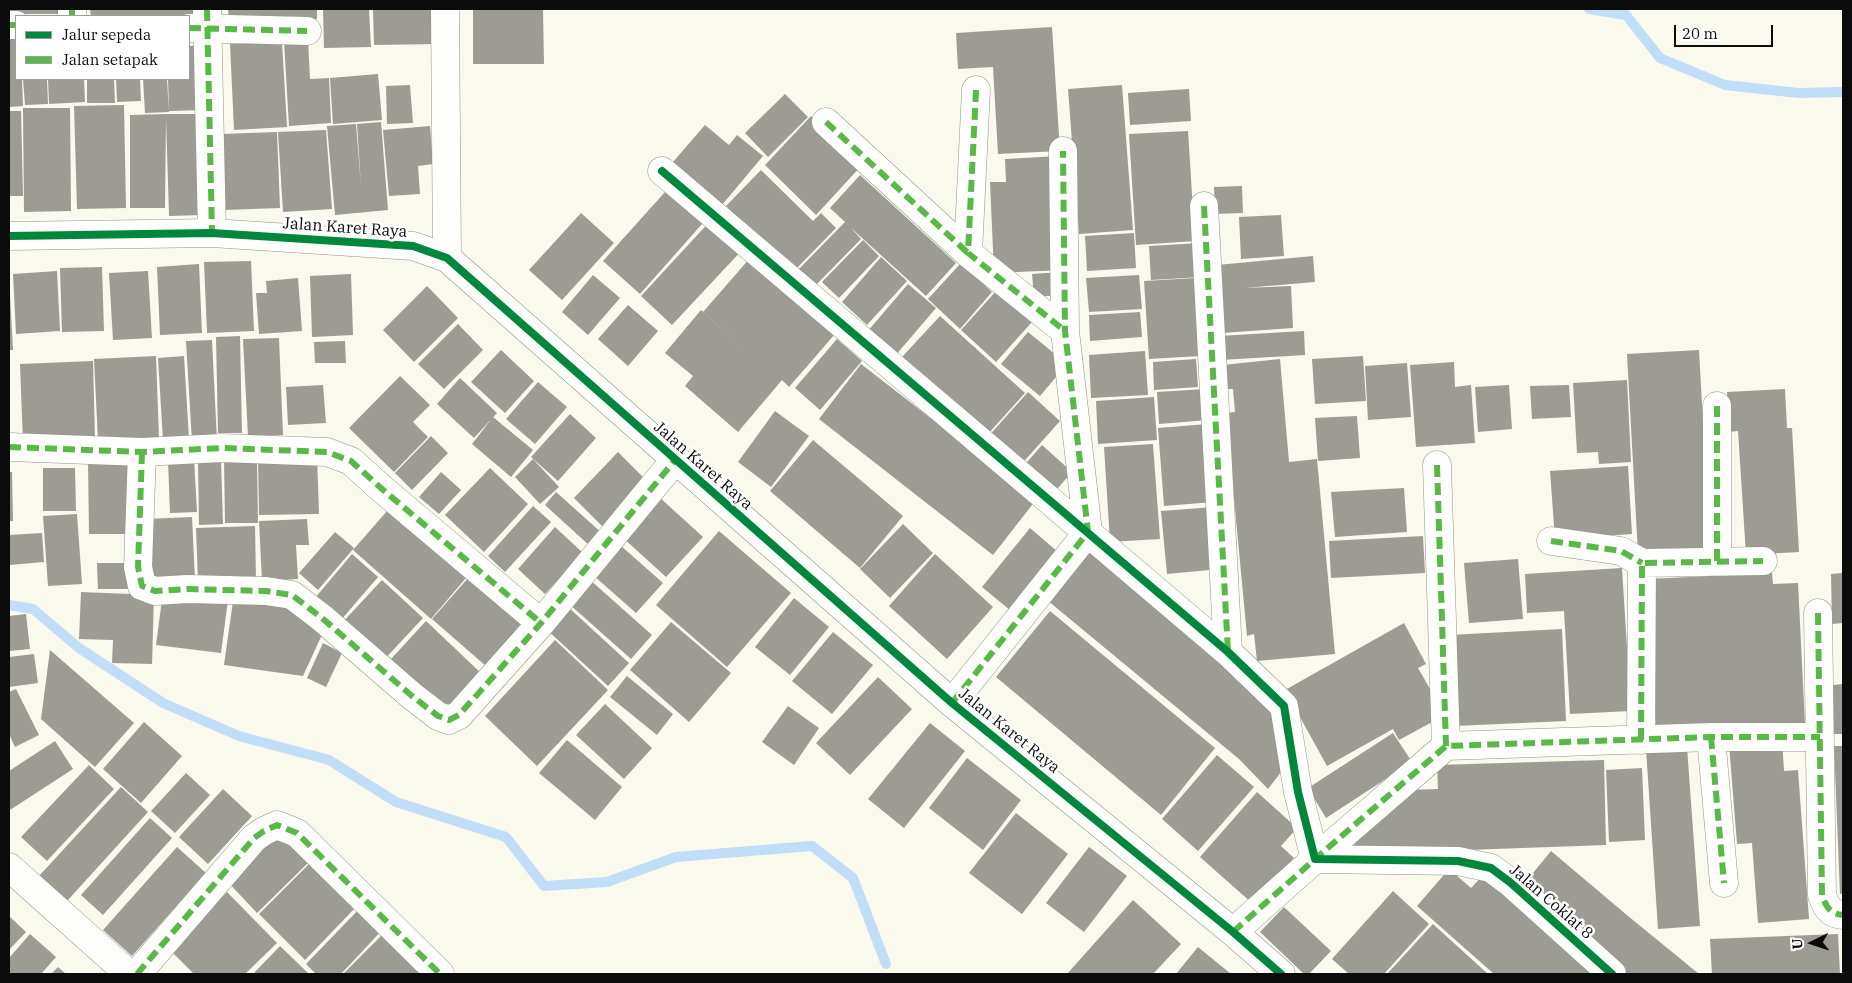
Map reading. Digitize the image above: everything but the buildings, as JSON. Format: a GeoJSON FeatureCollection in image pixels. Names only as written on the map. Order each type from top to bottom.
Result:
{"type":"FeatureCollection","features":[{"type":"Feature","properties":{"kind":"street"},"geometry":{"type":"LineString","coordinates":[[445,9],[447,258]]}},
{"type":"Feature","properties":{"kind":"street"},"geometry":{"type":"LineString","coordinates":[[212,233],[201,22],[307,31]]}},
{"type":"Feature","properties":{"kind":"street"},"geometry":{"type":"LineString","coordinates":[[968,254],[976,90]]}},
{"type":"Feature","properties":{"kind":"street"},"geometry":{"type":"LineString","coordinates":[[826,122],[968,254],[1065,330]]}},
{"type":"Feature","properties":{"kind":"street"},"geometry":{"type":"LineString","coordinates":[[952,702],[1088,532],[1065,330],[1063,151]]}},
{"type":"Feature","properties":{"kind":"street"},"geometry":{"type":"LineString","coordinates":[[662,171],[1228,652],[1284,706],[1298,792],[1315,859]]}},
{"type":"Feature","properties":{"kind":"street"},"geometry":{"type":"LineString","coordinates":[[1204,206],[1228,652]]}},
{"type":"Feature","properties":{"kind":"street","name":"Jalan Karet Raya"},"geometry":{"type":"LineString","coordinates":[[9,236],[212,233],[414,246],[447,258],[952,702],[1233,932],[1281,974]]}},
{"type":"Feature","properties":{"kind":"street"},"geometry":{"type":"LineString","coordinates":[[1717,406],[1717,561]]}},
{"type":"Feature","properties":{"kind":"street"},"geometry":{"type":"LineString","coordinates":[[9,446],[142,452],[222,448],[327,452],[350,461],[541,623]]}},
{"type":"Feature","properties":{"kind":"street"},"geometry":{"type":"LineString","coordinates":[[142,452],[138,568],[142,586],[155,591],[187,589],[266,590],[292,595],[438,716],[449,720],[459,716],[541,623],[676,460]]}},
{"type":"Feature","properties":{"kind":"street"},"geometry":{"type":"LineString","coordinates":[[1437,464],[1446,746]]}},
{"type":"Feature","properties":{"kind":"street"},"geometry":{"type":"LineString","coordinates":[[1551,541],[1621,552],[1642,563],[1763,561]]}},
{"type":"Feature","properties":{"kind":"street"},"geometry":{"type":"LineString","coordinates":[[1641,740],[1642,563]]}},
{"type":"Feature","properties":{"kind":"street"},"geometry":{"type":"LineString","coordinates":[[1818,613],[1822,895],[1827,909],[1836,914],[1843,915]]}},
{"type":"Feature","properties":{"kind":"street"},"geometry":{"type":"LineString","coordinates":[[1711,737],[1724,883]]}},
{"type":"Feature","properties":{"kind":"street"},"geometry":{"type":"LineString","coordinates":[[1233,932],[1446,746],[1711,737],[1820,737]]}},
{"type":"Feature","properties":{"kind":"street"},"geometry":{"type":"LineString","coordinates":[[136,974],[254,838],[277,825],[297,833],[440,974]]}},
{"type":"Feature","properties":{"kind":"street","name":"Jalan Coklat 8"},"geometry":{"type":"LineString","coordinates":[[1315,859],[1458,861],[1490,868],[1511,884],[1612,974]]}},
{"type":"Feature","properties":{"kind":"street"},"geometry":{"type":"LineString","coordinates":[[9,867],[129,974]]}},
{"type":"Feature","properties":{"kind":"waterway"},"geometry":{"type":"LineString","coordinates":[[1589,9],[1626,15],[1660,58],[1725,85],[1799,93],[1843,92]]}},
{"type":"Feature","properties":{"kind":"waterway"},"geometry":{"type":"LineString","coordinates":[[9,605],[33,609],[79,648],[163,703],[239,736],[329,760],[396,802],[506,837],[544,886],[607,882],[676,857],[812,846],[853,878],[886,964]]}},
{"type":"Feature","properties":{"kind":"marked path"},"geometry":{"type":"LineString","coordinates":[[72,9],[72,15]]}},
{"type":"Feature","properties":{"kind":"marked path"},"geometry":{"type":"LineString","coordinates":[[207,9],[212,233]]}},
{"type":"Feature","properties":{"kind":"marked path"},"geometry":{"type":"LineString","coordinates":[[9,25],[15,25]]}},
{"type":"Feature","properties":{"kind":"marked path"},"geometry":{"type":"LineString","coordinates":[[190,28],[307,31]]}},
{"type":"Feature","properties":{"kind":"marked path"},"geometry":{"type":"LineString","coordinates":[[976,90],[968,253],[1065,331]]}},
{"type":"Feature","properties":{"kind":"marked path"},"geometry":{"type":"LineString","coordinates":[[826,122],[968,253]]}},
{"type":"Feature","properties":{"kind":"marked path"},"geometry":{"type":"LineString","coordinates":[[952,703],[1088,532],[1065,331],[1063,151]]}},
{"type":"Feature","properties":{"kind":"marked path"},"geometry":{"type":"LineString","coordinates":[[1204,206],[1228,652]]}},
{"type":"Feature","properties":{"kind":"marked path"},"geometry":{"type":"LineString","coordinates":[[1717,406],[1717,561]]}},
{"type":"Feature","properties":{"kind":"marked path"},"geometry":{"type":"LineString","coordinates":[[9,447],[142,452],[222,448],[327,452],[351,461],[541,623]]}},
{"type":"Feature","properties":{"kind":"marked path"},"geometry":{"type":"LineString","coordinates":[[142,452],[138,567],[142,586],[155,591],[187,589],[266,591],[292,595],[322,618],[412,696],[438,716],[449,720],[459,715],[541,623],[675,460]]}},
{"type":"Feature","properties":{"kind":"marked path"},"geometry":{"type":"LineString","coordinates":[[1437,465],[1446,746]]}},
{"type":"Feature","properties":{"kind":"marked path"},"geometry":{"type":"LineString","coordinates":[[1551,541],[1621,551],[1642,563]]}},
{"type":"Feature","properties":{"kind":"marked path"},"geometry":{"type":"LineString","coordinates":[[1641,740],[1642,563],[1763,561]]}},
{"type":"Feature","properties":{"kind":"marked path"},"geometry":{"type":"LineString","coordinates":[[1818,613],[1822,895],[1829,909],[1843,915]]}},
{"type":"Feature","properties":{"kind":"marked path"},"geometry":{"type":"LineString","coordinates":[[1711,737],[1724,883]]}},
{"type":"Feature","properties":{"kind":"marked path"},"geometry":{"type":"LineString","coordinates":[[1233,932],[1446,746],[1711,737],[1820,737]]}},
{"type":"Feature","properties":{"kind":"marked path"},"geometry":{"type":"LineString","coordinates":[[137,974],[254,838],[277,825],[297,833],[440,974]]}},
{"type":"Feature","properties":{"kind":"cycle path"},"geometry":{"type":"LineString","coordinates":[[662,171],[1228,652],[1284,706],[1298,792],[1315,859],[1458,861],[1491,868],[1511,883],[1612,974]]}},
{"type":"Feature","properties":{"kind":"cycle path"},"geometry":{"type":"LineString","coordinates":[[9,236],[212,233],[413,246],[447,258],[952,703],[1233,932],[1281,974]]}}]}
